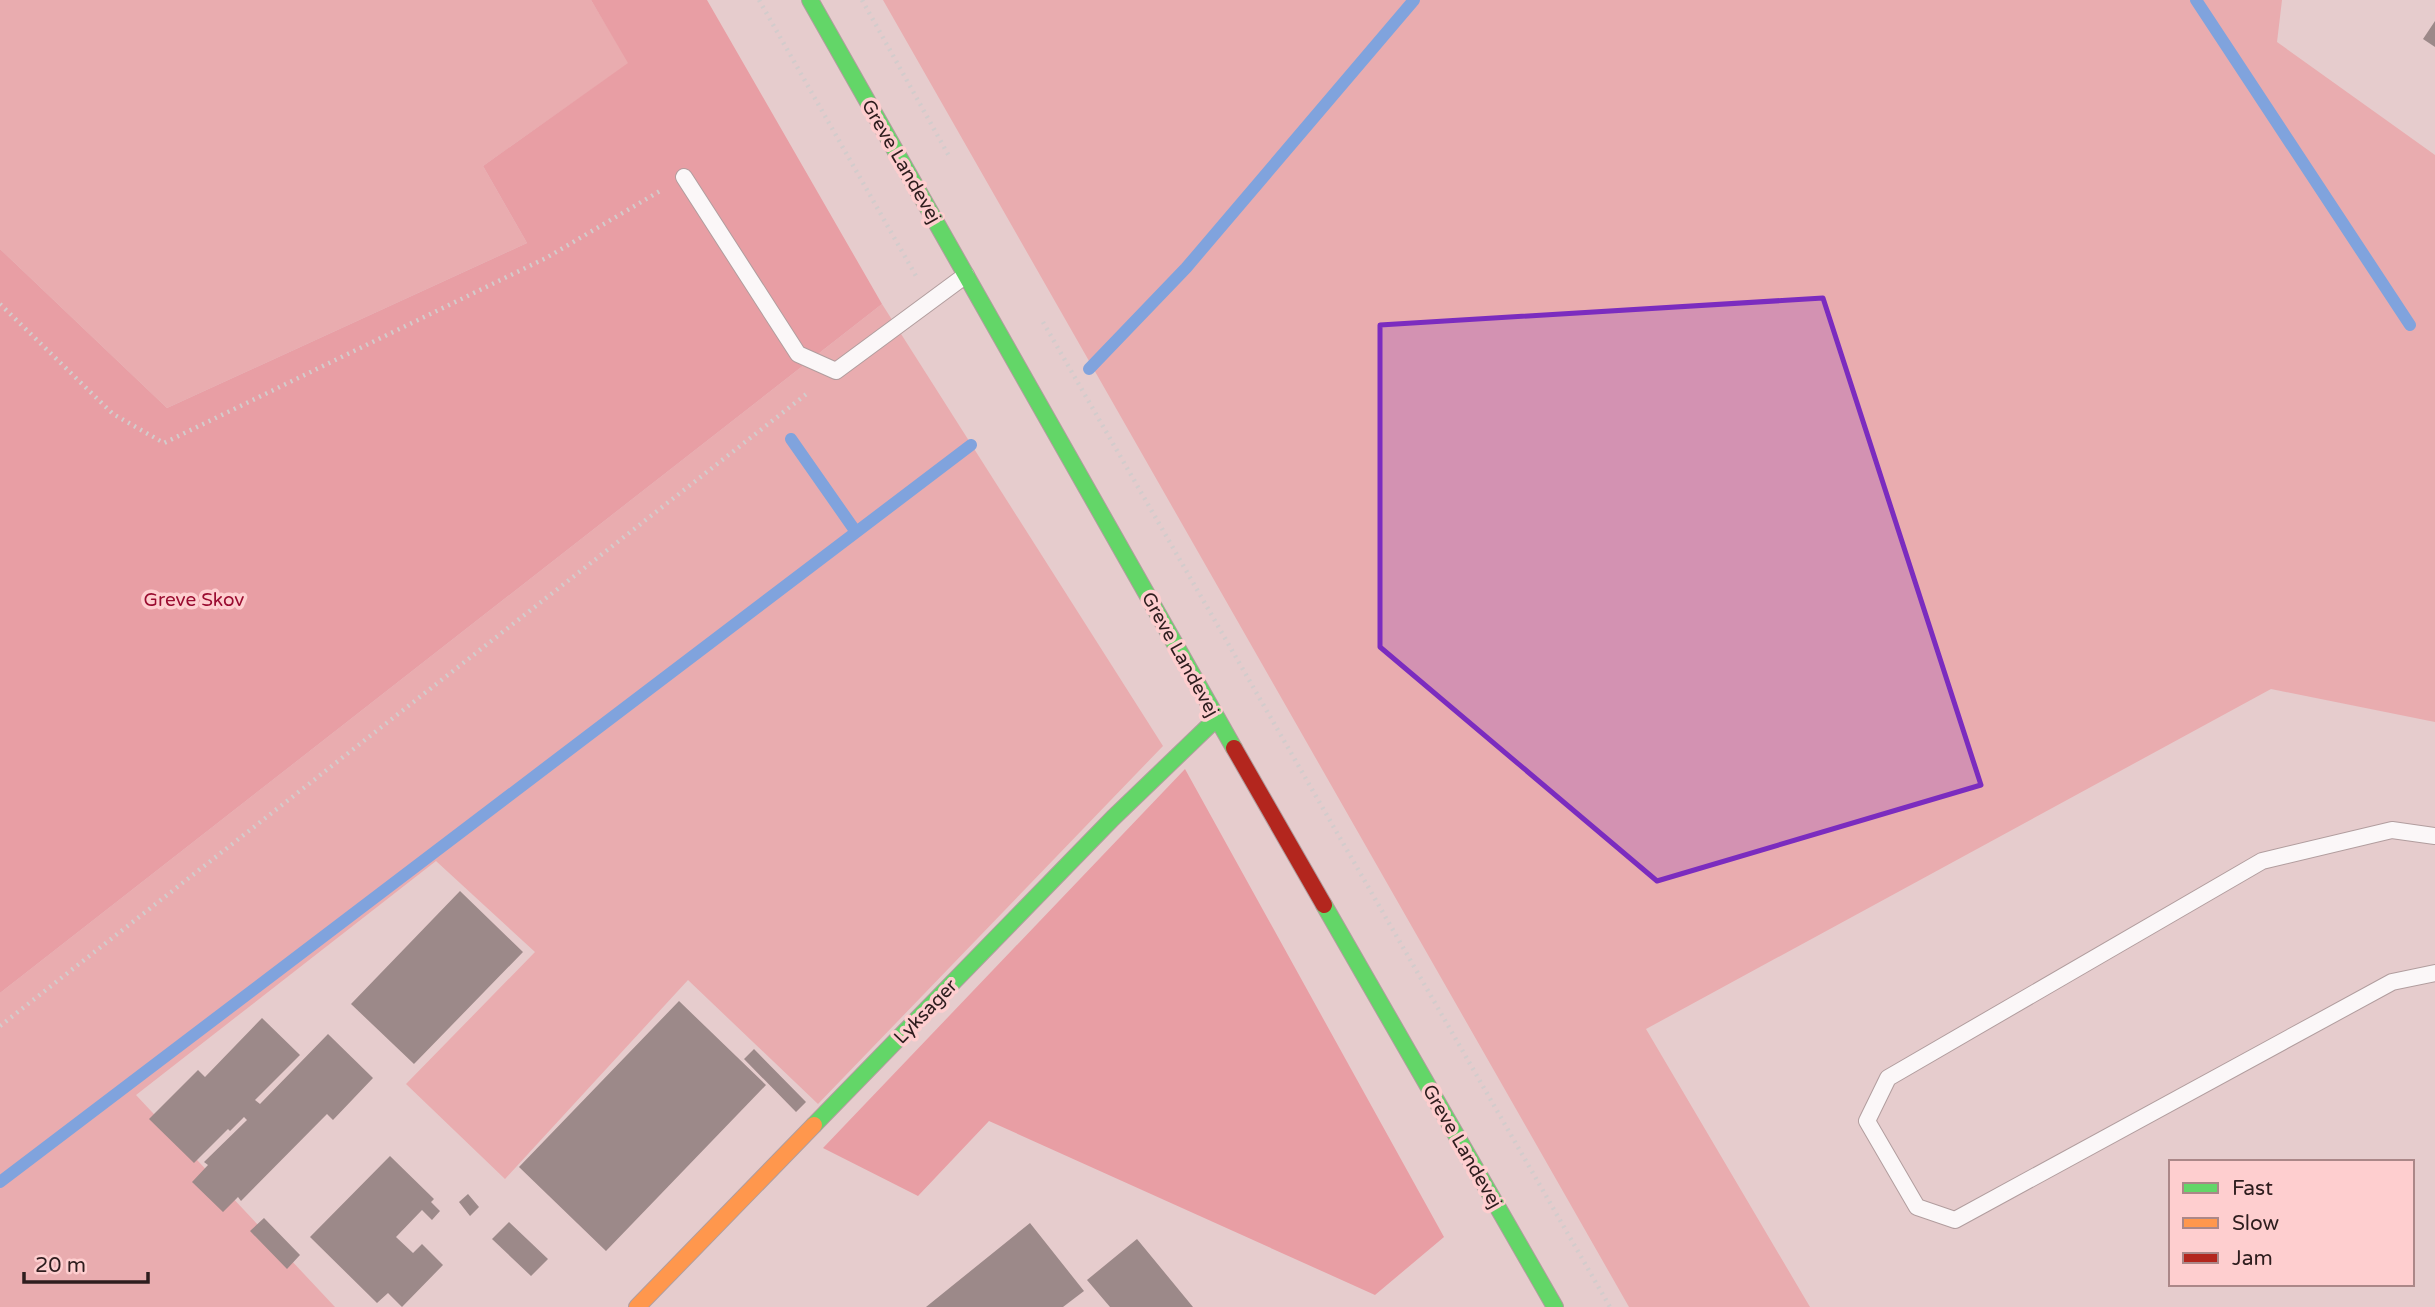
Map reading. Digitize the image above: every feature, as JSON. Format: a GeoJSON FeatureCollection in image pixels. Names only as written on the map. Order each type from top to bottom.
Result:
{"type":"FeatureCollection","features":[{"type":"Feature","properties":{"kind":"street","name":"Greve Landevej"},"geometry":{"type":"LineString","coordinates":[[810,0],[1555,1307]]}},
{"type":"Feature","properties":{"kind":"street","name":"Lyksager"},"geometry":{"type":"LineString","coordinates":[[637,1307],[1113,818],[1217,718]]}},
{"type":"Feature","properties":{"kind":"lane"},"geometry":{"type":"LineString","coordinates":[[684,177],[798,354],[836,371],[967,275]]}},
{"type":"Feature","properties":{"kind":"lane"},"geometry":{"type":"LineString","coordinates":[[2435,836],[2392,830],[2262,861],[1888,1078],[1867,1121],[1917,1207],[1955,1220],[2392,982],[2435,973]]}},
{"type":"Feature","properties":{"kind":"path"},"geometry":{"type":"LineString","coordinates":[[862,0],[953,164]]}},
{"type":"Feature","properties":{"kind":"path"},"geometry":{"type":"LineString","coordinates":[[0,304],[113,414],[164,443],[545,258],[684,177]]}},
{"type":"Feature","properties":{"kind":"path"},"geometry":{"type":"LineString","coordinates":[[1041,318],[1610,1307]]}},
{"type":"Feature","properties":{"kind":"path"},"geometry":{"type":"LineString","coordinates":[[0,1026],[836,371]]}},
{"type":"Feature","properties":{"kind":"highlighted area"},"geometry":{"type":"Polygon","coordinates":[[[1823,298],[1981,785],[1657,881],[1380,647],[1380,325],[1823,298]]]}},
{"type":"Feature","properties":{"kind":"shaded area"},"geometry":{"type":"Polygon","coordinates":[[[0,0],[591,0],[629,63],[483,166],[527,243],[167,408],[0,249],[0,0]]]}},
{"type":"Feature","properties":{"kind":"shaded area"},"geometry":{"type":"Polygon","coordinates":[[[883,0],[2282,0],[2277,42],[2435,155],[2435,722],[2271,689],[1646,1029],[1810,1307],[1629,1307],[883,0]]]}},
{"type":"Feature","properties":{"kind":"shaded area"},"geometry":{"type":"Polygon","coordinates":[[[882,304],[1163,746],[818,1104],[688,980],[505,1179],[406,1084],[535,952],[436,861],[136,1095],[335,1307],[0,1307],[0,993],[882,304]]]}},
{"type":"Feature","properties":{"kind":"green space","name":"Greve Skov"},"geometry":{"type":"Polygon","coordinates":[[[591,0],[707,0],[882,304],[0,993],[0,249],[167,408],[527,243],[483,166],[628,63],[591,0]]]}},
{"type":"Feature","properties":{"kind":"green space"},"geometry":{"type":"Polygon","coordinates":[[[1185,769],[1444,1237],[1375,1295],[989,1121],[918,1196],[823,1148],[1185,769]]]}},
{"type":"Feature","properties":{"kind":"building"},"geometry":{"type":"Polygon","coordinates":[[[2435,21],[2435,47],[2423,39],[2435,21]]]}},
{"type":"Feature","properties":{"kind":"building"},"geometry":{"type":"Polygon","coordinates":[[[460,891],[523,952],[414,1064],[351,1004],[460,891]]]}},
{"type":"Feature","properties":{"kind":"building"},"geometry":{"type":"Polygon","coordinates":[[[679,1001],[766,1085],[606,1251],[519,1167],[679,1001]]]}},
{"type":"Feature","properties":{"kind":"building"},"geometry":{"type":"Polygon","coordinates":[[[262,1018],[300,1055],[255,1100],[260,1104],[328,1034],[373,1078],[333,1120],[327,1114],[241,1201],[238,1197],[223,1212],[192,1182],[208,1165],[204,1162],[247,1120],[244,1117],[230,1131],[228,1129],[194,1163],[149,1119],[198,1070],[205,1077],[262,1018]]]}},
{"type":"Feature","properties":{"kind":"building"},"geometry":{"type":"Polygon","coordinates":[[[754,1049],[806,1102],[796,1112],[744,1059],[754,1049]]]}},
{"type":"Feature","properties":{"kind":"building"},"geometry":{"type":"Polygon","coordinates":[[[390,1156],[434,1199],[431,1202],[440,1211],[432,1220],[422,1210],[396,1237],[413,1253],[422,1244],[443,1265],[402,1307],[388,1293],[377,1303],[310,1237],[390,1156]]]}},
{"type":"Feature","properties":{"kind":"building"},"geometry":{"type":"Polygon","coordinates":[[[468,1194],[479,1207],[470,1216],[459,1202],[468,1194]]]}},
{"type":"Feature","properties":{"kind":"building"},"geometry":{"type":"Polygon","coordinates":[[[264,1218],[300,1255],[287,1269],[250,1231],[264,1218]]]}},
{"type":"Feature","properties":{"kind":"building"},"geometry":{"type":"Polygon","coordinates":[[[509,1222],[548,1259],[531,1276],[492,1239],[509,1222]]]}},
{"type":"Feature","properties":{"kind":"building"},"geometry":{"type":"Polygon","coordinates":[[[1030,1223],[1084,1291],[1063,1307],[926,1307],[1030,1223]]]}},
{"type":"Feature","properties":{"kind":"building"},"geometry":{"type":"Polygon","coordinates":[[[1137,1239],[1193,1307],[1110,1307],[1087,1280],[1137,1239]]]}},
{"type":"Feature","properties":{"kind":"waterway"},"geometry":{"type":"LineString","coordinates":[[1089,369],[1186,268],[1414,0]]}},
{"type":"Feature","properties":{"kind":"waterway"},"geometry":{"type":"LineString","coordinates":[[2196,0],[2410,325]]}},
{"type":"Feature","properties":{"kind":"waterway"},"geometry":{"type":"LineString","coordinates":[[791,439],[856,532]]}},
{"type":"Feature","properties":{"kind":"waterway"},"geometry":{"type":"LineString","coordinates":[[0,1182],[971,445]]}},
{"type":"Feature","properties":{"kind":"traffic: fast"},"geometry":{"type":"LineString","coordinates":[[810,0],[1234,748]]}},
{"type":"Feature","properties":{"kind":"traffic: fast"},"geometry":{"type":"LineString","coordinates":[[814,1125],[1113,818],[1217,718]]}},
{"type":"Feature","properties":{"kind":"traffic: fast"},"geometry":{"type":"LineString","coordinates":[[1324,905],[1555,1307]]}},
{"type":"Feature","properties":{"kind":"traffic: slow"},"geometry":{"type":"LineString","coordinates":[[637,1307],[814,1125]]}},
{"type":"Feature","properties":{"kind":"traffic: jam"},"geometry":{"type":"LineString","coordinates":[[1234,748],[1324,905]]}}]}
